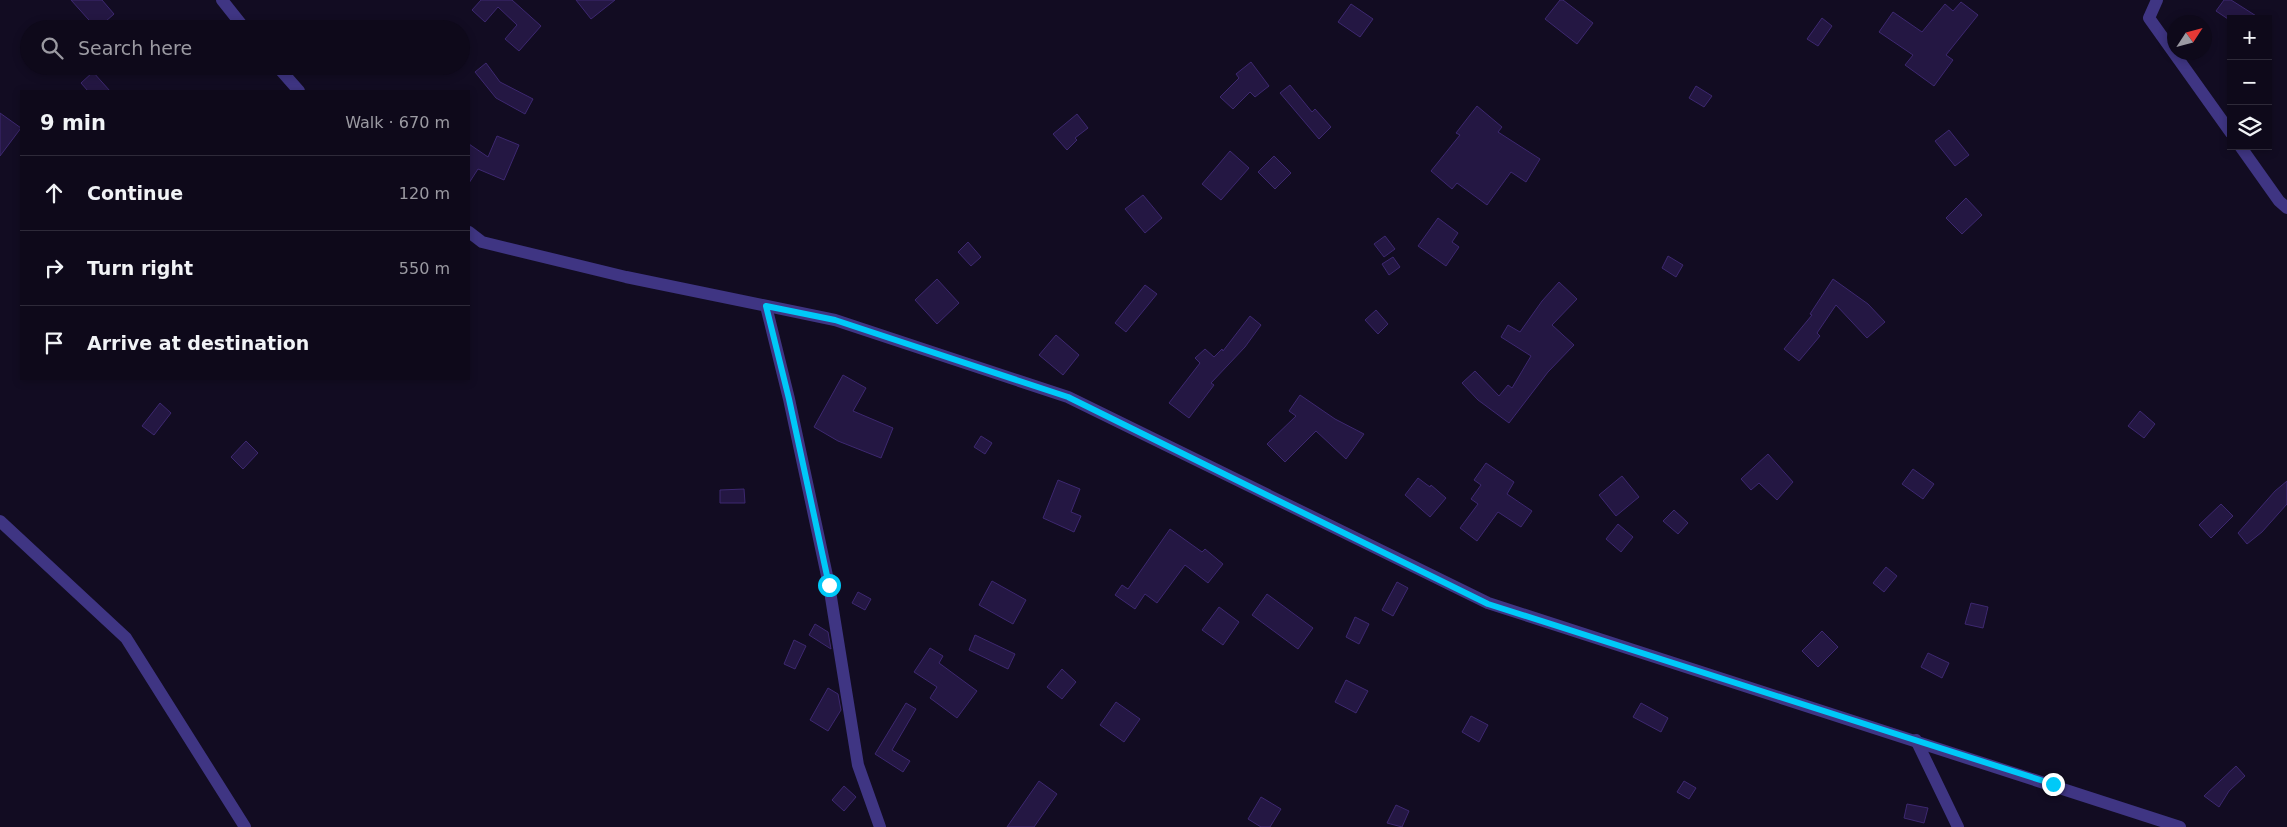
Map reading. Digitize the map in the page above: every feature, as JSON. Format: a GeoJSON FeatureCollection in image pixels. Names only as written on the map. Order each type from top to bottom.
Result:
{"type":"FeatureCollection","features":[{"type":"Feature","properties":{"kind":"street"},"geometry":{"type":"LineString","coordinates":[[222,0],[238,20]]}},
{"type":"Feature","properties":{"kind":"street"},"geometry":{"type":"LineString","coordinates":[[2156,0],[2149,18],[2227,127]]}},
{"type":"Feature","properties":{"kind":"street"},"geometry":{"type":"LineString","coordinates":[[285,75],[298,90]]}},
{"type":"Feature","properties":{"kind":"street"},"geometry":{"type":"LineString","coordinates":[[2243,150],[2279,201],[2287,208]]}},
{"type":"Feature","properties":{"kind":"street"},"geometry":{"type":"LineString","coordinates":[[470,233],[482,242],[626,277],[835,320],[1068,397],[1488,604],[1916,740],[2180,827]]}},
{"type":"Feature","properties":{"kind":"street"},"geometry":{"type":"LineString","coordinates":[[766,306],[789,399],[829,585],[858,765],[880,827]]}},
{"type":"Feature","properties":{"kind":"street"},"geometry":{"type":"LineString","coordinates":[[0,521],[126,638],[245,827]]}},
{"type":"Feature","properties":{"kind":"street"},"geometry":{"type":"LineString","coordinates":[[1916,740],[1958,827]]}},
{"type":"Feature","properties":{"kind":"building"},"geometry":{"type":"Polygon","coordinates":[[[71,0],[102,0],[114,14],[107,20],[89,20],[71,0]]]}},
{"type":"Feature","properties":{"kind":"building"},"geometry":{"type":"Polygon","coordinates":[[[481,0],[512,0],[541,26],[519,51],[505,39],[517,25],[498,7],[485,22],[472,10],[481,0]]]}},
{"type":"Feature","properties":{"kind":"building"},"geometry":{"type":"Polygon","coordinates":[[[576,0],[615,0],[591,19],[576,0]]]}},
{"type":"Feature","properties":{"kind":"building"},"geometry":{"type":"Polygon","coordinates":[[[1560,0],[1563,0],[1593,23],[1577,44],[1545,19],[1560,0]]]}},
{"type":"Feature","properties":{"kind":"building"},"geometry":{"type":"Polygon","coordinates":[[[2224,0],[2231,0],[2255,15],[2227,15],[2227,18],[2216,11],[2224,0]]]}},
{"type":"Feature","properties":{"kind":"building"},"geometry":{"type":"Polygon","coordinates":[[[1961,2],[1978,15],[1946,55],[1953,60],[1934,86],[1905,65],[1913,55],[1879,32],[1893,12],[1922,32],[1945,4],[1953,11],[1961,2]]]}},
{"type":"Feature","properties":{"kind":"building"},"geometry":{"type":"Polygon","coordinates":[[[1351,4],[1373,19],[1360,37],[1338,22],[1351,4]]]}},
{"type":"Feature","properties":{"kind":"building"},"geometry":{"type":"Polygon","coordinates":[[[1822,18],[1832,26],[1818,46],[1807,39],[1822,18]]]}},
{"type":"Feature","properties":{"kind":"building"},"geometry":{"type":"Polygon","coordinates":[[[1251,62],[1269,86],[1255,97],[1250,92],[1233,109],[1220,97],[1239,78],[1236,74],[1251,62]]]}},
{"type":"Feature","properties":{"kind":"building"},"geometry":{"type":"Polygon","coordinates":[[[486,63],[500,82],[533,99],[525,114],[496,98],[475,72],[486,63]]]}},
{"type":"Feature","properties":{"kind":"building"},"geometry":{"type":"Polygon","coordinates":[[[90,75],[96,75],[109,90],[87,90],[81,83],[90,75]]]}},
{"type":"Feature","properties":{"kind":"building"},"geometry":{"type":"Polygon","coordinates":[[[1290,85],[1312,112],[1315,109],[1331,127],[1319,139],[1280,93],[1290,85]]]}},
{"type":"Feature","properties":{"kind":"building"},"geometry":{"type":"Polygon","coordinates":[[[1696,86],[1712,96],[1704,107],[1689,98],[1696,86]]]}},
{"type":"Feature","properties":{"kind":"building"},"geometry":{"type":"Polygon","coordinates":[[[1477,106],[1502,127],[1498,132],[1540,159],[1526,182],[1511,172],[1487,205],[1457,183],[1452,189],[1431,171],[1460,135],[1456,133],[1477,106]]]}},
{"type":"Feature","properties":{"kind":"building"},"geometry":{"type":"Polygon","coordinates":[[[0,113],[20,127],[20,129],[0,156],[0,113]]]}},
{"type":"Feature","properties":{"kind":"building"},"geometry":{"type":"Polygon","coordinates":[[[1077,114],[1088,128],[1075,138],[1077,140],[1067,150],[1053,134],[1077,114]]]}},
{"type":"Feature","properties":{"kind":"building"},"geometry":{"type":"Polygon","coordinates":[[[1949,130],[1969,155],[1955,166],[1935,141],[1949,130]]]}},
{"type":"Feature","properties":{"kind":"building"},"geometry":{"type":"Polygon","coordinates":[[[497,136],[519,145],[504,180],[478,169],[470,181],[470,145],[488,157],[497,136]]]}},
{"type":"Feature","properties":{"kind":"building"},"geometry":{"type":"Polygon","coordinates":[[[1230,151],[1249,168],[1221,200],[1202,184],[1230,151]]]}},
{"type":"Feature","properties":{"kind":"building"},"geometry":{"type":"Polygon","coordinates":[[[1274,156],[1291,173],[1275,189],[1258,172],[1274,156]]]}},
{"type":"Feature","properties":{"kind":"building"},"geometry":{"type":"Polygon","coordinates":[[[1143,195],[1162,218],[1145,233],[1125,209],[1143,195]]]}},
{"type":"Feature","properties":{"kind":"building"},"geometry":{"type":"Polygon","coordinates":[[[1966,198],[1982,215],[1962,234],[1946,218],[1966,198]]]}},
{"type":"Feature","properties":{"kind":"building"},"geometry":{"type":"Polygon","coordinates":[[[1438,218],[1458,233],[1452,242],[1459,247],[1446,266],[1418,246],[1438,218]]]}},
{"type":"Feature","properties":{"kind":"building"},"geometry":{"type":"Polygon","coordinates":[[[1385,236],[1395,249],[1384,257],[1374,244],[1385,236]]]}},
{"type":"Feature","properties":{"kind":"building"},"geometry":{"type":"Polygon","coordinates":[[[968,242],[981,257],[971,266],[958,252],[968,242]]]}},
{"type":"Feature","properties":{"kind":"building"},"geometry":{"type":"Polygon","coordinates":[[[1668,256],[1683,265],[1676,277],[1662,268],[1668,256]]]}},
{"type":"Feature","properties":{"kind":"building"},"geometry":{"type":"Polygon","coordinates":[[[1393,257],[1400,267],[1389,275],[1382,264],[1393,257]]]}},
{"type":"Feature","properties":{"kind":"building"},"geometry":{"type":"Polygon","coordinates":[[[937,279],[959,303],[937,324],[915,300],[937,279]]]}},
{"type":"Feature","properties":{"kind":"building"},"geometry":{"type":"Polygon","coordinates":[[[1833,279],[1868,304],[1885,322],[1867,338],[1836,305],[1817,333],[1820,336],[1799,361],[1784,349],[1812,315],[1810,314],[1833,279]]]}},
{"type":"Feature","properties":{"kind":"building"},"geometry":{"type":"Polygon","coordinates":[[[1559,282],[1577,299],[1552,325],[1574,345],[1548,372],[1509,423],[1478,400],[1462,383],[1475,371],[1499,396],[1508,385],[1512,388],[1531,356],[1501,337],[1508,325],[1520,332],[1542,301],[1559,282]]]}},
{"type":"Feature","properties":{"kind":"building"},"geometry":{"type":"Polygon","coordinates":[[[1145,285],[1157,294],[1126,332],[1115,323],[1145,285]]]}},
{"type":"Feature","properties":{"kind":"building"},"geometry":{"type":"Polygon","coordinates":[[[1376,310],[1388,324],[1378,334],[1365,320],[1376,310]]]}},
{"type":"Feature","properties":{"kind":"building"},"geometry":{"type":"Polygon","coordinates":[[[1250,316],[1261,325],[1245,347],[1211,383],[1214,385],[1189,418],[1169,403],[1200,363],[1195,358],[1205,349],[1214,357],[1222,349],[1223,351],[1250,316]]]}},
{"type":"Feature","properties":{"kind":"building"},"geometry":{"type":"Polygon","coordinates":[[[1056,335],[1079,355],[1063,375],[1039,355],[1056,335]]]}},
{"type":"Feature","properties":{"kind":"building"},"geometry":{"type":"Polygon","coordinates":[[[843,375],[866,388],[853,411],[893,428],[881,458],[838,441],[814,427],[843,375]]]}},
{"type":"Feature","properties":{"kind":"building"},"geometry":{"type":"Polygon","coordinates":[[[1300,395],[1335,419],[1364,434],[1346,459],[1316,431],[1285,462],[1267,444],[1296,416],[1289,411],[1300,395]]]}},
{"type":"Feature","properties":{"kind":"building"},"geometry":{"type":"Polygon","coordinates":[[[160,403],[171,413],[154,435],[142,426],[160,403]]]}},
{"type":"Feature","properties":{"kind":"building"},"geometry":{"type":"Polygon","coordinates":[[[2140,411],[2155,424],[2144,438],[2128,426],[2140,411]]]}},
{"type":"Feature","properties":{"kind":"building"},"geometry":{"type":"Polygon","coordinates":[[[981,436],[992,443],[985,454],[974,447],[981,436]]]}},
{"type":"Feature","properties":{"kind":"building"},"geometry":{"type":"Polygon","coordinates":[[[246,441],[258,453],[243,469],[231,457],[246,441]]]}},
{"type":"Feature","properties":{"kind":"building"},"geometry":{"type":"Polygon","coordinates":[[[1768,454],[1793,482],[1777,500],[1759,483],[1751,490],[1741,479],[1768,454]]]}},
{"type":"Feature","properties":{"kind":"building"},"geometry":{"type":"Polygon","coordinates":[[[1486,463],[1514,482],[1507,494],[1532,511],[1521,527],[1498,512],[1477,541],[1460,528],[1478,504],[1471,499],[1481,485],[1474,480],[1486,463]]]}},
{"type":"Feature","properties":{"kind":"building"},"geometry":{"type":"Polygon","coordinates":[[[1913,469],[1934,484],[1923,499],[1902,484],[1913,469]]]}},
{"type":"Feature","properties":{"kind":"building"},"geometry":{"type":"Polygon","coordinates":[[[1622,476],[1639,497],[1616,516],[1599,495],[1622,476]]]}},
{"type":"Feature","properties":{"kind":"building"},"geometry":{"type":"Polygon","coordinates":[[[1418,478],[1430,487],[1431,485],[1446,498],[1430,517],[1405,495],[1418,478]]]}},
{"type":"Feature","properties":{"kind":"building"},"geometry":{"type":"Polygon","coordinates":[[[1058,480],[1080,489],[1071,512],[1081,516],[1074,532],[1043,518],[1058,480]]]}},
{"type":"Feature","properties":{"kind":"building"},"geometry":{"type":"Polygon","coordinates":[[[2287,481],[2287,504],[2262,532],[2247,544],[2238,533],[2275,491],[2287,481]]]}},
{"type":"Feature","properties":{"kind":"building"},"geometry":{"type":"Polygon","coordinates":[[[744,489],[745,503],[720,503],[720,490],[744,489]]]}},
{"type":"Feature","properties":{"kind":"building"},"geometry":{"type":"Polygon","coordinates":[[[2221,504],[2233,516],[2211,538],[2199,525],[2221,504]]]}},
{"type":"Feature","properties":{"kind":"building"},"geometry":{"type":"Polygon","coordinates":[[[1674,510],[1688,523],[1678,534],[1663,521],[1674,510]]]}},
{"type":"Feature","properties":{"kind":"building"},"geometry":{"type":"Polygon","coordinates":[[[1618,524],[1633,537],[1621,552],[1606,539],[1618,524]]]}},
{"type":"Feature","properties":{"kind":"building"},"geometry":{"type":"Polygon","coordinates":[[[1170,529],[1202,552],[1205,549],[1223,564],[1208,583],[1185,565],[1157,603],[1145,594],[1135,609],[1115,595],[1122,585],[1128,589],[1170,529]]]}},
{"type":"Feature","properties":{"kind":"building"},"geometry":{"type":"Polygon","coordinates":[[[1886,567],[1897,576],[1884,592],[1873,583],[1886,567]]]}},
{"type":"Feature","properties":{"kind":"building"},"geometry":{"type":"Polygon","coordinates":[[[992,581],[1026,600],[1013,624],[979,605],[992,581]]]}},
{"type":"Feature","properties":{"kind":"building"},"geometry":{"type":"Polygon","coordinates":[[[1397,582],[1408,588],[1393,616],[1382,610],[1397,582]]]}},
{"type":"Feature","properties":{"kind":"building"},"geometry":{"type":"Polygon","coordinates":[[[858,592],[871,599],[865,610],[852,603],[858,592]]]}},
{"type":"Feature","properties":{"kind":"building"},"geometry":{"type":"Polygon","coordinates":[[[1267,594],[1313,628],[1298,649],[1252,615],[1267,594]]]}},
{"type":"Feature","properties":{"kind":"building"},"geometry":{"type":"Polygon","coordinates":[[[1971,603],[1988,607],[1983,628],[1965,624],[1971,603]]]}},
{"type":"Feature","properties":{"kind":"building"},"geometry":{"type":"Polygon","coordinates":[[[1219,607],[1239,622],[1223,645],[1202,630],[1219,607]]]}},
{"type":"Feature","properties":{"kind":"building"},"geometry":{"type":"Polygon","coordinates":[[[1355,617],[1369,624],[1359,644],[1346,637],[1355,617]]]}},
{"type":"Feature","properties":{"kind":"building"},"geometry":{"type":"Polygon","coordinates":[[[815,624],[828,632],[831,649],[809,635],[815,624]]]}},
{"type":"Feature","properties":{"kind":"building"},"geometry":{"type":"Polygon","coordinates":[[[1822,631],[1838,647],[1818,667],[1802,651],[1822,631]]]}},
{"type":"Feature","properties":{"kind":"building"},"geometry":{"type":"Polygon","coordinates":[[[975,635],[1015,654],[1008,669],[969,650],[975,635]]]}},
{"type":"Feature","properties":{"kind":"building"},"geometry":{"type":"Polygon","coordinates":[[[794,640],[806,646],[795,669],[784,664],[794,640]]]}},
{"type":"Feature","properties":{"kind":"building"},"geometry":{"type":"Polygon","coordinates":[[[930,648],[943,656],[939,663],[977,691],[957,718],[930,698],[937,687],[914,672],[930,648]]]}},
{"type":"Feature","properties":{"kind":"building"},"geometry":{"type":"Polygon","coordinates":[[[1928,653],[1949,663],[1942,678],[1921,667],[1928,653]]]}},
{"type":"Feature","properties":{"kind":"building"},"geometry":{"type":"Polygon","coordinates":[[[1062,669],[1076,682],[1062,699],[1047,687],[1062,669]]]}},
{"type":"Feature","properties":{"kind":"building"},"geometry":{"type":"Polygon","coordinates":[[[1346,680],[1368,691],[1356,713],[1335,702],[1346,680]]]}},
{"type":"Feature","properties":{"kind":"building"},"geometry":{"type":"Polygon","coordinates":[[[828,688],[838,694],[841,710],[828,731],[810,720],[828,688]]]}},
{"type":"Feature","properties":{"kind":"building"},"geometry":{"type":"Polygon","coordinates":[[[1116,702],[1140,719],[1124,742],[1100,725],[1116,702]]]}},
{"type":"Feature","properties":{"kind":"building"},"geometry":{"type":"Polygon","coordinates":[[[906,703],[916,709],[892,750],[910,761],[903,772],[875,754],[906,703]]]}},
{"type":"Feature","properties":{"kind":"building"},"geometry":{"type":"Polygon","coordinates":[[[1641,703],[1668,718],[1661,732],[1633,717],[1641,703]]]}},
{"type":"Feature","properties":{"kind":"building"},"geometry":{"type":"Polygon","coordinates":[[[1471,716],[1488,725],[1479,742],[1462,732],[1471,716]]]}},
{"type":"Feature","properties":{"kind":"building"},"geometry":{"type":"Polygon","coordinates":[[[2236,766],[2245,776],[2229,791],[2219,807],[2204,796],[2236,766]]]}},
{"type":"Feature","properties":{"kind":"building"},"geometry":{"type":"Polygon","coordinates":[[[1039,781],[1057,794],[1034,827],[1007,827],[1039,781]]]}},
{"type":"Feature","properties":{"kind":"building"},"geometry":{"type":"Polygon","coordinates":[[[1684,781],[1696,788],[1689,799],[1677,792],[1684,781]]]}},
{"type":"Feature","properties":{"kind":"building"},"geometry":{"type":"Polygon","coordinates":[[[844,786],[856,797],[844,811],[832,800],[844,786]]]}},
{"type":"Feature","properties":{"kind":"building"},"geometry":{"type":"Polygon","coordinates":[[[1261,797],[1281,809],[1270,827],[1261,827],[1248,819],[1261,797]]]}},
{"type":"Feature","properties":{"kind":"building"},"geometry":{"type":"Polygon","coordinates":[[[1907,804],[1928,808],[1924,823],[1904,818],[1907,804]]]}},
{"type":"Feature","properties":{"kind":"building"},"geometry":{"type":"Polygon","coordinates":[[[1396,805],[1409,811],[1402,827],[1387,823],[1396,805]]]}},
{"type":"Feature","properties":{"kind":"route"},"geometry":{"type":"LineString","coordinates":[[829,585],[789,399],[766,306],[835,320],[1068,397],[1488,604],[2053,784]]}}]}
